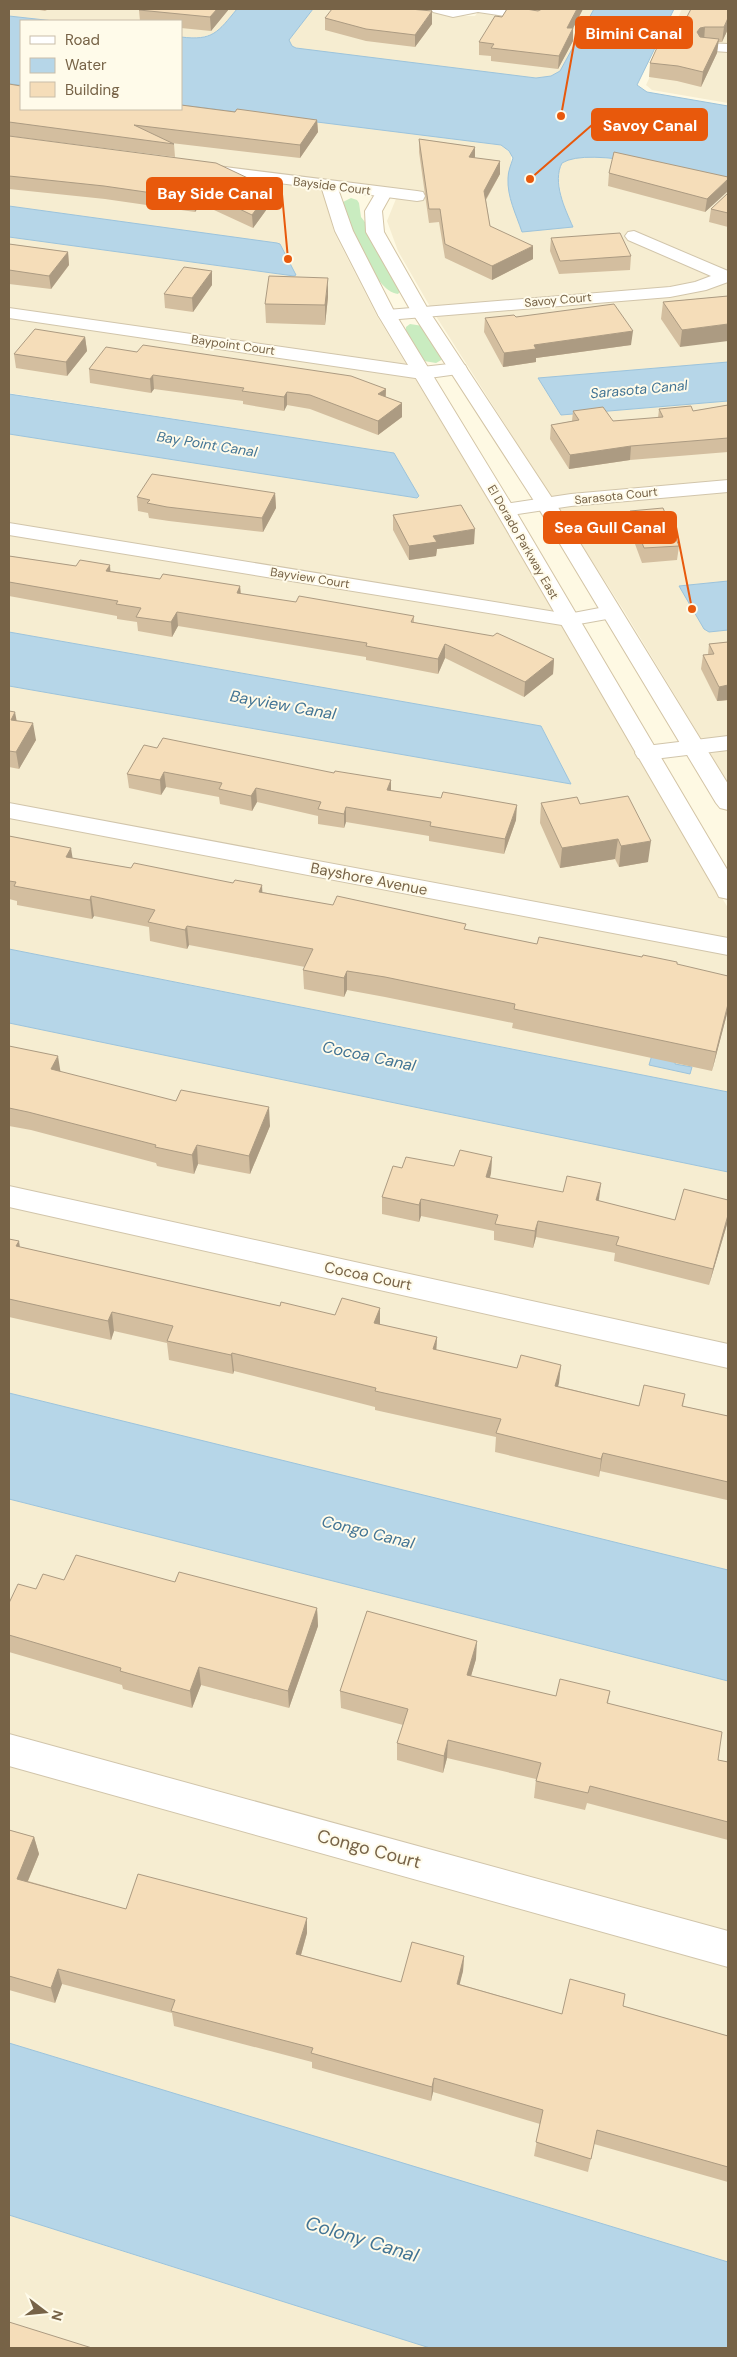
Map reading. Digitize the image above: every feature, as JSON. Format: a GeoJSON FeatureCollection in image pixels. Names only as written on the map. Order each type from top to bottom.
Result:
{"type":"FeatureCollection","features":[{"type":"Feature","properties":{"kind":"street"},"geometry":{"type":"LineString","coordinates":[[438,9],[453,13],[473,9]]}},
{"type":"Feature","properties":{"kind":"street"},"geometry":{"type":"LineString","coordinates":[[482,9],[538,17]]}},
{"type":"Feature","properties":{"kind":"street"},"geometry":{"type":"LineString","coordinates":[[704,47],[728,48]]}},
{"type":"Feature","properties":{"kind":"street","name":"Bayside Court"},"geometry":{"type":"LineString","coordinates":[[184,166],[418,196]]}},
{"type":"Feature","properties":{"kind":"street","name":"El Dorado Parkway East"},"geometry":{"type":"LineString","coordinates":[[329,186],[344,231],[387,315],[505,510],[728,891]]}},
{"type":"Feature","properties":{"kind":"street"},"geometry":{"type":"LineString","coordinates":[[384,193],[373,206],[375,232],[420,311],[546,504],[728,803]]}},
{"type":"Feature","properties":{"kind":"street","name":"Savoy Court"},"geometry":{"type":"LineString","coordinates":[[634,236],[727,276]]}},
{"type":"Feature","properties":{"kind":"street","name":"Savoy Court"},"geometry":{"type":"LineString","coordinates":[[387,315],[670,292],[700,286],[727,276]]}},
{"type":"Feature","properties":{"kind":"street","name":"Baypoint Court"},"geometry":{"type":"LineString","coordinates":[[9,313],[422,373],[458,369]]}},
{"type":"Feature","properties":{"kind":"street","name":"Sarasota Court"},"geometry":{"type":"LineString","coordinates":[[505,510],[546,504],[728,486]]}},
{"type":"Feature","properties":{"kind":"street","name":"Bayview Court"},"geometry":{"type":"LineString","coordinates":[[9,529],[568,620],[610,612]]}},
{"type":"Feature","properties":{"kind":"street"},"geometry":{"type":"LineString","coordinates":[[646,752],[728,743]]}},
{"type":"Feature","properties":{"kind":"street","name":"Bayshore Avenue"},"geometry":{"type":"LineString","coordinates":[[9,810],[728,947]]}},
{"type":"Feature","properties":{"kind":"street","name":"Cocoa Court"},"geometry":{"type":"LineString","coordinates":[[9,1196],[728,1356]]}},
{"type":"Feature","properties":{"kind":"street","name":"Congo Court"},"geometry":{"type":"LineString","coordinates":[[9,1750],[728,1949]]}},
{"type":"Feature","properties":{"kind":"shaded area"},"geometry":{"type":"Polygon","coordinates":[[[9,9],[237,9],[218,32],[199,38],[182,37],[182,20],[45,20],[9,16],[9,9]]]}},
{"type":"Feature","properties":{"kind":"shaded area"},"geometry":{"type":"Polygon","coordinates":[[[313,9],[429,9],[428,11],[456,16],[475,16],[480,9],[594,9],[560,71],[551,76],[536,78],[303,50],[292,46],[289,40],[313,9]]]}},
{"type":"Feature","properties":{"kind":"shaded area"},"geometry":{"type":"Polygon","coordinates":[[[682,9],[728,9],[728,103],[652,90],[646,85],[682,9]]]}},
{"type":"Feature","properties":{"kind":"shaded area"},"geometry":{"type":"Polygon","coordinates":[[[9,84],[20,85],[20,110],[182,110],[182,105],[501,145],[511,154],[511,165],[572,227],[561,196],[559,181],[559,168],[568,159],[588,156],[605,158],[728,181],[728,362],[539,378],[561,415],[728,401],[728,581],[679,586],[709,632],[728,630],[728,783],[624,611],[432,310],[398,251],[387,221],[400,189],[320,179],[334,232],[377,316],[535,577],[728,908],[728,1092],[9,949],[9,686],[571,784],[541,726],[9,632],[9,434],[417,498],[394,453],[9,393],[9,237],[296,275],[280,245],[277,243],[9,206],[9,84]]]}},
{"type":"Feature","properties":{"kind":"shaded area"},"geometry":{"type":"Polygon","coordinates":[[[9,1023],[728,1172],[728,1570],[9,1393],[9,1023]]]}},
{"type":"Feature","properties":{"kind":"shaded area"},"geometry":{"type":"Polygon","coordinates":[[[9,1499],[728,1681],[728,2262],[9,2043],[9,1499]]]}},
{"type":"Feature","properties":{"kind":"shaded area"},"geometry":{"type":"Polygon","coordinates":[[[9,2215],[131,2254],[430,2348],[9,2348],[9,2215]]]}},
{"type":"Feature","properties":{"kind":"green space"},"geometry":{"type":"Polygon","coordinates":[[[351,198],[359,203],[361,217],[371,230],[401,290],[398,294],[389,290],[380,282],[363,255],[350,225],[343,202],[351,198]]]}},
{"type":"Feature","properties":{"kind":"green space"},"geometry":{"type":"Polygon","coordinates":[[[410,324],[423,326],[443,359],[436,363],[424,361],[406,333],[406,327],[410,324]]]}},
{"type":"Feature","properties":{"kind":"water"},"geometry":{"type":"Polygon","coordinates":[[[237,9],[313,9],[289,40],[292,46],[296,48],[536,78],[551,76],[560,71],[594,9],[674,9],[637,85],[647,92],[728,106],[728,181],[667,167],[618,159],[576,158],[562,163],[558,178],[566,212],[573,227],[522,232],[512,205],[508,185],[508,173],[513,158],[509,151],[501,145],[182,105],[182,37],[201,38],[208,36],[225,24],[237,9]]]}},
{"type":"Feature","properties":{"kind":"water"},"geometry":{"type":"Polygon","coordinates":[[[9,16],[45,20],[20,20],[20,85],[9,84],[9,16]]]}},
{"type":"Feature","properties":{"kind":"water"},"geometry":{"type":"Polygon","coordinates":[[[9,206],[277,243],[280,244],[296,275],[9,237],[9,206]]]}},
{"type":"Feature","properties":{"kind":"water","name":"Sarasota Canal"},"geometry":{"type":"Polygon","coordinates":[[[728,362],[728,401],[561,415],[538,378],[728,362]]]}},
{"type":"Feature","properties":{"kind":"water","name":"Bay Point Canal"},"geometry":{"type":"Polygon","coordinates":[[[9,394],[394,453],[419,496],[417,498],[9,434],[9,394]]]}},
{"type":"Feature","properties":{"kind":"water"},"geometry":{"type":"Polygon","coordinates":[[[728,581],[728,630],[709,632],[704,629],[679,586],[728,581]]]}},
{"type":"Feature","properties":{"kind":"water","name":"Bayview Canal"},"geometry":{"type":"Polygon","coordinates":[[[9,632],[541,726],[571,784],[9,686],[9,632]]]}},
{"type":"Feature","properties":{"kind":"water","name":"Cocoa Canal"},"geometry":{"type":"Polygon","coordinates":[[[9,949],[728,1092],[728,1172],[9,1023],[9,949]]]}},
{"type":"Feature","properties":{"kind":"water"},"geometry":{"type":"Polygon","coordinates":[[[655,1045],[678,1049],[675,1064],[692,1067],[690,1074],[649,1065],[655,1045]]]}},
{"type":"Feature","properties":{"kind":"water","name":"Congo Canal"},"geometry":{"type":"Polygon","coordinates":[[[9,1393],[728,1570],[728,1681],[9,1499],[9,1393]]]}},
{"type":"Feature","properties":{"kind":"water","name":"Colony Canal"},"geometry":{"type":"Polygon","coordinates":[[[9,2043],[728,2262],[728,2348],[430,2348],[9,2215],[9,2043]]]}},
{"type":"Feature","properties":{"kind":"building"},"geometry":{"type":"Polygon","coordinates":[[[139,9],[217,9],[210,17],[139,9]]]}},
{"type":"Feature","properties":{"kind":"building"},"geometry":{"type":"Polygon","coordinates":[[[332,9],[410,9],[432,11],[415,35],[366,29],[325,18],[332,9]]]}},
{"type":"Feature","properties":{"kind":"building"},"geometry":{"type":"Polygon","coordinates":[[[507,9],[538,11],[542,9],[577,9],[567,28],[573,28],[559,56],[491,48],[494,44],[479,42],[495,16],[502,17],[507,9]]]}},
{"type":"Feature","properties":{"kind":"building"},"geometry":{"type":"Polygon","coordinates":[[[691,9],[728,9],[728,18],[724,27],[705,27],[700,28],[697,32],[700,37],[719,39],[703,72],[678,66],[650,63],[665,30],[679,32],[691,9]]]}},
{"type":"Feature","properties":{"kind":"building"},"geometry":{"type":"Polygon","coordinates":[[[9,84],[20,86],[20,110],[182,110],[182,105],[235,112],[237,109],[317,120],[300,145],[134,125],[174,144],[9,122],[9,84]]]}},
{"type":"Feature","properties":{"kind":"building"},"geometry":{"type":"Polygon","coordinates":[[[9,136],[216,163],[271,189],[252,215],[200,190],[194,199],[104,186],[9,176],[9,136]]]}},
{"type":"Feature","properties":{"kind":"building"},"geometry":{"type":"Polygon","coordinates":[[[419,139],[475,147],[469,157],[500,161],[484,191],[490,226],[533,246],[492,266],[445,244],[440,209],[429,209],[419,139]]]}},
{"type":"Feature","properties":{"kind":"building"},"geometry":{"type":"Polygon","coordinates":[[[614,152],[728,177],[728,179],[707,199],[609,173],[614,152]]]}},
{"type":"Feature","properties":{"kind":"building"},"geometry":{"type":"Polygon","coordinates":[[[728,193],[728,213],[711,209],[728,193]]]}},
{"type":"Feature","properties":{"kind":"building"},"geometry":{"type":"Polygon","coordinates":[[[620,233],[631,256],[560,261],[551,238],[620,233]]]}},
{"type":"Feature","properties":{"kind":"building"},"geometry":{"type":"Polygon","coordinates":[[[9,244],[68,252],[49,276],[9,270],[9,244]]]}},
{"type":"Feature","properties":{"kind":"building"},"geometry":{"type":"Polygon","coordinates":[[[184,267],[212,271],[192,298],[164,294],[184,267]]]}},
{"type":"Feature","properties":{"kind":"building"},"geometry":{"type":"Polygon","coordinates":[[[269,276],[328,278],[325,305],[265,304],[269,276]]]}},
{"type":"Feature","properties":{"kind":"building"},"geometry":{"type":"Polygon","coordinates":[[[728,296],[728,324],[682,330],[663,302],[728,296]]]}},
{"type":"Feature","properties":{"kind":"building"},"geometry":{"type":"Polygon","coordinates":[[[614,304],[633,331],[534,345],[536,349],[504,353],[485,318],[514,315],[516,317],[614,304]]]}},
{"type":"Feature","properties":{"kind":"building"},"geometry":{"type":"Polygon","coordinates":[[[35,329],[85,337],[66,362],[14,354],[35,329]]]}},
{"type":"Feature","properties":{"kind":"building"},"geometry":{"type":"Polygon","coordinates":[[[143,345],[351,376],[386,389],[378,394],[402,403],[378,421],[310,395],[287,392],[284,397],[242,391],[244,388],[153,375],[150,379],[89,369],[106,347],[137,352],[143,345]]]}},
{"type":"Feature","properties":{"kind":"building"},"geometry":{"type":"Polygon","coordinates":[[[728,405],[728,438],[631,446],[570,455],[551,425],[579,420],[573,411],[603,407],[613,421],[663,417],[659,409],[691,406],[693,411],[728,405]]]}},
{"type":"Feature","properties":{"kind":"building"},"geometry":{"type":"Polygon","coordinates":[[[152,474],[275,493],[262,518],[167,507],[147,503],[150,500],[137,497],[152,474]]]}},
{"type":"Feature","properties":{"kind":"building"},"geometry":{"type":"Polygon","coordinates":[[[461,505],[475,529],[433,536],[437,542],[409,546],[393,515],[461,505]]]}},
{"type":"Feature","properties":{"kind":"building"},"geometry":{"type":"Polygon","coordinates":[[[663,508],[679,546],[644,548],[630,511],[663,508]]]}},
{"type":"Feature","properties":{"kind":"building"},"geometry":{"type":"Polygon","coordinates":[[[9,556],[76,566],[80,560],[110,565],[106,571],[160,579],[163,574],[240,586],[237,593],[296,602],[299,596],[414,616],[411,622],[493,636],[497,633],[554,659],[525,682],[445,644],[438,659],[366,646],[367,643],[177,612],[171,622],[136,617],[141,608],[116,604],[118,601],[9,582],[9,556]]]}},
{"type":"Feature","properties":{"kind":"building"},"geometry":{"type":"Polygon","coordinates":[[[728,642],[728,685],[719,687],[703,655],[714,654],[709,644],[728,642]]]}},
{"type":"Feature","properties":{"kind":"building"},"geometry":{"type":"Polygon","coordinates":[[[9,711],[15,712],[11,720],[33,723],[16,752],[9,751],[9,711]]]}},
{"type":"Feature","properties":{"kind":"building"},"geometry":{"type":"Polygon","coordinates":[[[163,738],[334,773],[335,771],[391,780],[387,790],[441,798],[443,792],[517,805],[505,839],[430,826],[431,822],[346,807],[344,814],[318,809],[321,802],[256,788],[251,796],[219,789],[222,783],[164,772],[160,780],[127,774],[144,745],[157,748],[163,738]]]}},
{"type":"Feature","properties":{"kind":"building"},"geometry":{"type":"Polygon","coordinates":[[[628,796],[651,841],[621,846],[618,839],[562,848],[541,803],[577,797],[580,804],[628,796]]]}},
{"type":"Feature","properties":{"kind":"building"},"geometry":{"type":"Polygon","coordinates":[[[9,836],[71,848],[66,857],[131,868],[134,863],[233,883],[235,880],[262,885],[259,892],[333,905],[337,896],[466,924],[464,929],[537,944],[539,937],[677,962],[677,964],[728,976],[728,1004],[716,1052],[514,1009],[515,1004],[385,977],[347,971],[344,978],[303,970],[313,949],[187,926],[185,930],[148,922],[155,910],[91,896],[90,900],[14,886],[16,882],[9,881],[9,836]]]}},
{"type":"Feature","properties":{"kind":"building"},"geometry":{"type":"Polygon","coordinates":[[[9,1046],[58,1056],[51,1069],[176,1101],[181,1090],[269,1107],[249,1156],[197,1145],[192,1155],[155,1147],[156,1145],[9,1108],[9,1046]]]}},
{"type":"Feature","properties":{"kind":"building"},"geometry":{"type":"Polygon","coordinates":[[[460,1150],[492,1157],[486,1177],[563,1192],[567,1176],[601,1183],[596,1200],[675,1220],[684,1189],[728,1200],[728,1215],[713,1269],[616,1245],[619,1237],[538,1221],[535,1231],[495,1224],[498,1215],[421,1199],[419,1205],[382,1197],[393,1166],[402,1168],[406,1157],[454,1166],[460,1150]]]}},
{"type":"Feature","properties":{"kind":"building"},"geometry":{"type":"Polygon","coordinates":[[[9,1239],[19,1241],[16,1246],[280,1306],[281,1302],[335,1315],[342,1298],[380,1308],[374,1323],[437,1337],[433,1349],[517,1368],[521,1355],[561,1365],[555,1386],[639,1406],[644,1385],[685,1394],[682,1406],[728,1416],[728,1482],[603,1453],[601,1459],[496,1433],[501,1419],[375,1391],[376,1388],[232,1353],[231,1355],[167,1341],[173,1326],[112,1312],[108,1321],[9,1299],[9,1239]]]}},
{"type":"Feature","properties":{"kind":"building"},"geometry":{"type":"Polygon","coordinates":[[[76,1555],[175,1582],[179,1572],[317,1608],[288,1691],[199,1667],[190,1691],[120,1671],[121,1668],[9,1635],[9,1603],[18,1584],[36,1589],[43,1574],[64,1580],[76,1555]]]}},
{"type":"Feature","properties":{"kind":"building"},"geometry":{"type":"Polygon","coordinates":[[[367,1611],[477,1641],[467,1675],[556,1696],[560,1679],[610,1691],[607,1703],[722,1732],[718,1760],[728,1762],[728,1822],[590,1786],[588,1793],[536,1781],[541,1763],[448,1740],[444,1756],[397,1743],[408,1709],[340,1691],[367,1611]]]}},
{"type":"Feature","properties":{"kind":"building"},"geometry":{"type":"Polygon","coordinates":[[[9,1830],[34,1837],[17,1879],[126,1909],[138,1874],[307,1918],[296,1954],[401,1982],[412,1942],[464,1956],[457,1984],[562,2014],[570,1979],[625,1994],[623,2006],[728,2036],[728,2167],[597,2130],[591,2159],[536,2142],[543,2110],[434,2078],[432,2087],[311,2053],[313,2048],[171,2011],[175,2000],[58,1969],[51,1988],[9,1976],[9,1830]]]}},
{"type":"Feature","properties":{"kind":"building"},"geometry":{"type":"Polygon","coordinates":[[[9,2322],[92,2348],[9,2348],[9,2322]]]}},
{"type":"Feature","properties":{"kind":"place","name":"Bimini Canal"},"geometry":{"type":"Point","coordinates":[561,116]}},
{"type":"Feature","properties":{"kind":"place","name":"Savoy Canal"},"geometry":{"type":"Point","coordinates":[530,179]}},
{"type":"Feature","properties":{"kind":"place","name":"Bay Side Canal"},"geometry":{"type":"Point","coordinates":[288,259]}},
{"type":"Feature","properties":{"kind":"place","name":"Sea Gull Canal"},"geometry":{"type":"Point","coordinates":[692,609]}}]}
